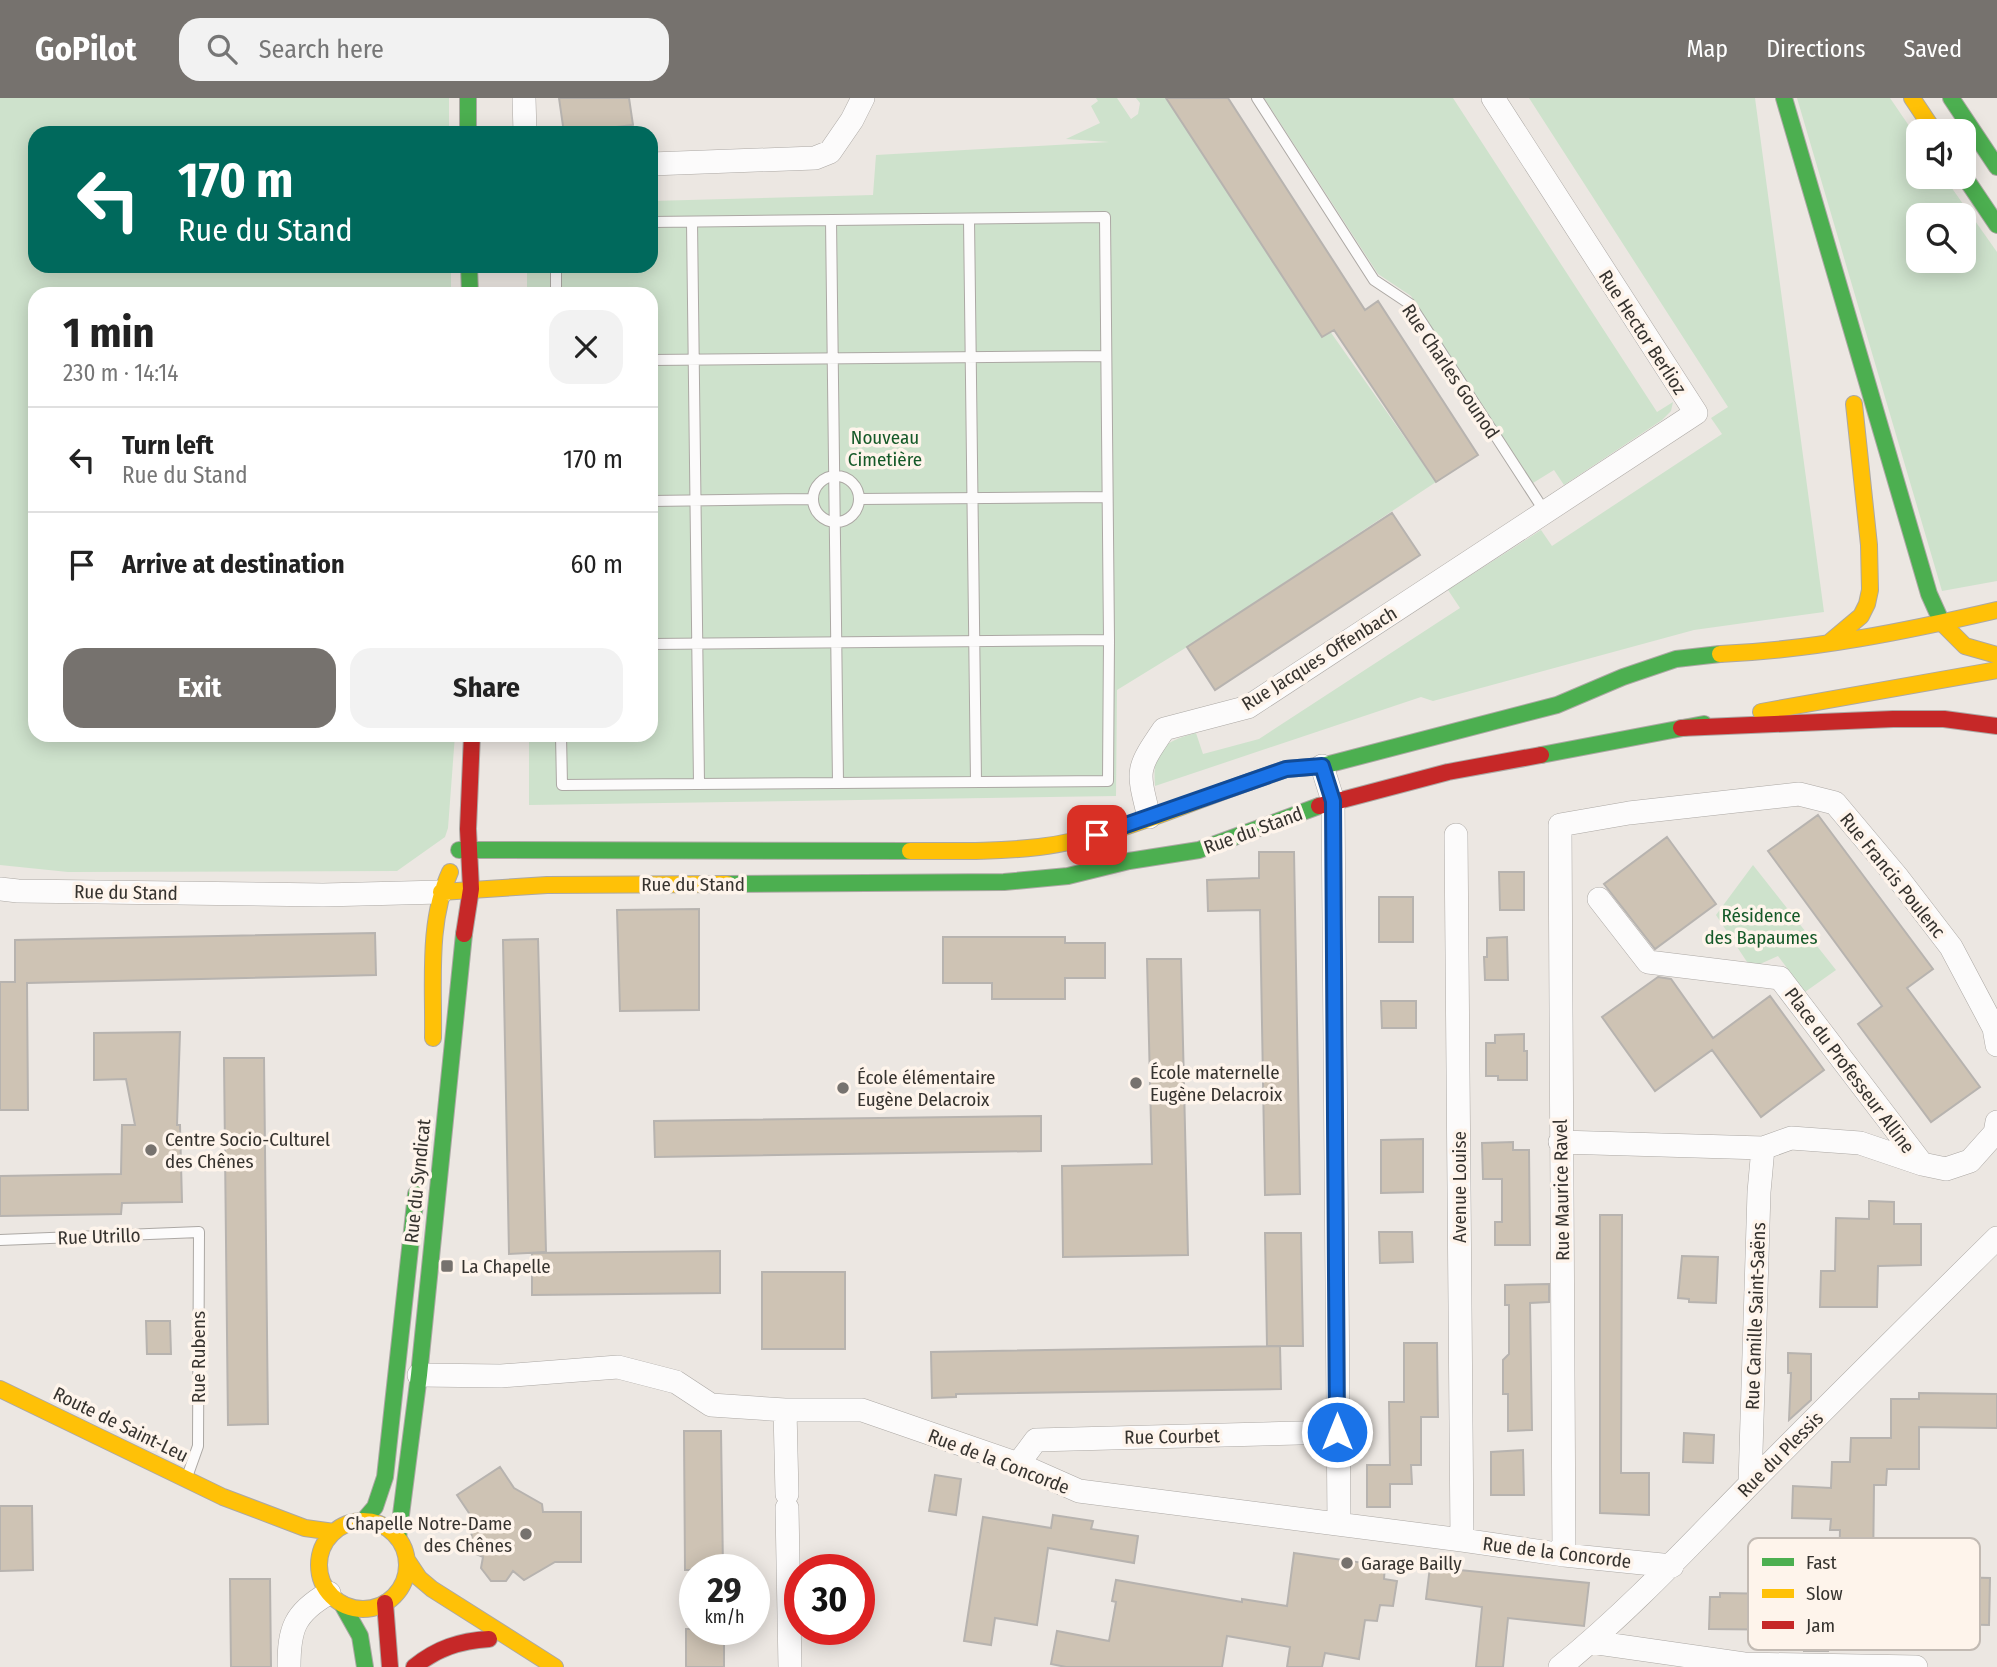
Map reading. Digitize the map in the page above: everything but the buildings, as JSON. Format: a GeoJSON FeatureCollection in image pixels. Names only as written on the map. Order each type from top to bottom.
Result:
{"type":"FeatureCollection","features":[{"type":"Feature","properties":{"kind":"main road"},"geometry":{"type":"LineString","coordinates":[[468,98],[468,126]]}},
{"type":"Feature","properties":{"kind":"main road"},"geometry":{"type":"LineString","coordinates":[[1784,98],[1929,594],[1942,623],[1965,646],[1997,655]]}},
{"type":"Feature","properties":{"kind":"main road"},"geometry":{"type":"LineString","coordinates":[[1912,98],[1926,119]]}},
{"type":"Feature","properties":{"kind":"main road"},"geometry":{"type":"LineString","coordinates":[[1951,98],[1997,167]]}},
{"type":"Feature","properties":{"kind":"main road"},"geometry":{"type":"LineString","coordinates":[[1973,189],[1997,225]]}},
{"type":"Feature","properties":{"kind":"main road"},"geometry":{"type":"LineString","coordinates":[[1830,642],[1854,624],[1868,604],[1871,572],[1865,496],[1839,291]]}},
{"type":"Feature","properties":{"kind":"main road","name":"Rue du Stand"},"geometry":{"type":"LineString","coordinates":[[464,849],[982,851],[1040,847],[1070,842],[1149,817],[1286,769],[1322,766],[1557,705],[1623,677],[1676,659],[1775,652],[1942,623],[1997,610]]}},
{"type":"Feature","properties":{"kind":"main road"},"geometry":{"type":"LineString","coordinates":[[1681,728],[1997,670]]}},
{"type":"Feature","properties":{"kind":"main road"},"geometry":{"type":"LineString","coordinates":[[1681,728],[1906,719],[1944,719],[1997,726]]}},
{"type":"Feature","properties":{"kind":"main road","name":"Rue du Stand"},"geometry":{"type":"LineString","coordinates":[[441,892],[547,885],[1004,882],[1046,879],[1153,856],[1199,850],[1333,801],[1448,772],[1537,753],[1681,728]]}},
{"type":"Feature","properties":{"kind":"main road","name":"Rue du Syndicat"},"geometry":{"type":"LineString","coordinates":[[432,1056],[436,925],[441,892],[464,849],[468,829],[472,742]]}},
{"type":"Feature","properties":{"kind":"main road","name":"Rue du Syndicat"},"geometry":{"type":"LineString","coordinates":[[398,1538],[419,1375],[460,959],[471,889],[464,849]]}},
{"type":"Feature","properties":{"kind":"main road","name":"Rue du Syndicat"},"geometry":{"type":"LineString","coordinates":[[363,1521],[372,1513],[385,1477],[418,1177]]}},
{"type":"Feature","properties":{"kind":"main road","name":"Route de Saint-Leu"},"geometry":{"type":"LineString","coordinates":[[0,1389],[223,1497],[305,1528],[334,1532]]}},
{"type":"Feature","properties":{"kind":"main road","name":"Route de Saint-Leu"},"geometry":{"type":"LineString","coordinates":[[223,1497],[290,1539]]}},
{"type":"Feature","properties":{"kind":"main road"},"geometry":{"type":"LineString","coordinates":[[365,1667],[360,1636],[322,1583],[318,1566],[322,1547],[334,1532],[349,1523],[363,1521],[385,1527],[398,1538],[407,1560],[419,1578],[432,1589],[555,1667]]}},
{"type":"Feature","properties":{"kind":"main road"},"geometry":{"type":"LineString","coordinates":[[305,1552],[318,1566]]}},
{"type":"Feature","properties":{"kind":"main road"},"geometry":{"type":"LineString","coordinates":[[390,1667],[390,1600],[405,1579],[407,1560]]}},
{"type":"Feature","properties":{"kind":"main road"},"geometry":{"type":"LineString","coordinates":[[335,1599],[363,1609],[390,1600],[412,1600]]}},
{"type":"Feature","properties":{"kind":"main road"},"geometry":{"type":"LineString","coordinates":[[435,1610],[546,1667]]}},
{"type":"Feature","properties":{"kind":"main road"},"geometry":{"type":"LineString","coordinates":[[414,1667],[449,1644],[489,1639]]}},
{"type":"Feature","properties":{"kind":"street"},"geometry":{"type":"LineString","coordinates":[[524,98],[525,126]]}},
{"type":"Feature","properties":{"kind":"street"},"geometry":{"type":"LineString","coordinates":[[658,164],[815,158],[830,152],[863,98]]}},
{"type":"Feature","properties":{"kind":"street","name":"Rue Hector Berlioz"},"geometry":{"type":"LineString","coordinates":[[1493,98],[1696,413],[1545,512]]}},
{"type":"Feature","properties":{"kind":"street","name":"Rue Jacques Offenbach"},"geometry":{"type":"LineString","coordinates":[[1149,817],[1139,772],[1147,754],[1164,729],[1248,707],[1545,512]]}},
{"type":"Feature","properties":{"kind":"street"},"geometry":{"type":"LineString","coordinates":[[1322,766],[1333,801],[1339,1524]]}},
{"type":"Feature","properties":{"kind":"street","name":"Rue Francis Poulenc"},"geometry":{"type":"LineString","coordinates":[[1560,825],[1799,794],[1835,803],[1951,947],[1994,1028],[1997,1045]]}},
{"type":"Feature","properties":{"kind":"street","name":"Rue Maurice Ravel"},"geometry":{"type":"LineString","coordinates":[[1560,825],[1564,1555]]}},
{"type":"Feature","properties":{"kind":"street","name":"Avenue Louise"},"geometry":{"type":"LineString","coordinates":[[1456,835],[1462,1539]]}},
{"type":"Feature","properties":{"kind":"street","name":"Rue du Stand"},"geometry":{"type":"LineString","coordinates":[[0,889],[323,895],[441,892]]}},
{"type":"Feature","properties":{"kind":"street","name":"Place du Professeur Alline"},"geometry":{"type":"LineString","coordinates":[[1599,899],[1648,962],[1780,978],[1922,1164]]}},
{"type":"Feature","properties":{"kind":"street"},"geometry":{"type":"LineString","coordinates":[[1560,1142],[1763,1148],[1791,1138],[1860,1143],[1922,1164],[1946,1168],[1970,1161],[1995,1133],[1997,1122]]}},
{"type":"Feature","properties":{"kind":"street","name":"Rue Camille Saint-Saëns"},"geometry":{"type":"LineString","coordinates":[[1750,1484],[1763,1148]]}},
{"type":"Feature","properties":{"kind":"street","name":"Rue du Plessis"},"geometry":{"type":"LineString","coordinates":[[1560,1667],[1591,1642],[1672,1566],[1750,1484],[1997,1238]]}},
{"type":"Feature","properties":{"kind":"street","name":"Rue de la Concorde"},"geometry":{"type":"LineString","coordinates":[[419,1375],[500,1376],[618,1367],[676,1382],[711,1405],[785,1410],[862,1410],[1018,1464],[1079,1491],[1462,1539],[1564,1555],[1672,1566]]}},
{"type":"Feature","properties":{"kind":"street"},"geometry":{"type":"LineString","coordinates":[[785,1410],[790,1667]]}},
{"type":"Feature","properties":{"kind":"street","name":"Rue Courbet"},"geometry":{"type":"LineString","coordinates":[[1018,1464],[1036,1440],[1337,1432]]}},
{"type":"Feature","properties":{"kind":"street"},"geometry":{"type":"LineString","coordinates":[[289,1667],[289,1643],[296,1620],[303,1611],[335,1599]]}},
{"type":"Feature","properties":{"kind":"street"},"geometry":{"type":"LineString","coordinates":[[1591,1642],[1744,1664],[1916,1667]]}},
{"type":"Feature","properties":{"kind":"lane","name":"Rue Charles Gounod"},"geometry":{"type":"LineString","coordinates":[[1257,98],[1374,280],[1410,304],[1545,512]]}},
{"type":"Feature","properties":{"kind":"lane"},"geometry":{"type":"LineString","coordinates":[[561,742],[562,785],[1108,781],[1105,217],[658,222]]}},
{"type":"Feature","properties":{"kind":"lane"},"geometry":{"type":"LineString","coordinates":[[969,219],[975,782]]}},
{"type":"Feature","properties":{"kind":"lane"},"geometry":{"type":"LineString","coordinates":[[831,220],[838,783]]}},
{"type":"Feature","properties":{"kind":"lane"},"geometry":{"type":"LineString","coordinates":[[692,222],[699,784]]}},
{"type":"Feature","properties":{"kind":"lane"},"geometry":{"type":"LineString","coordinates":[[658,360],[1105,356]]}},
{"type":"Feature","properties":{"kind":"lane"},"geometry":{"type":"LineString","coordinates":[[834,475],[847,478],[856,487],[860,499],[856,512],[848,520],[835,523],[823,520],[815,511],[811,499],[814,488],[823,479],[834,475]]}},
{"type":"Feature","properties":{"kind":"lane"},"geometry":{"type":"LineString","coordinates":[[860,499],[1107,497]]}},
{"type":"Feature","properties":{"kind":"lane"},"geometry":{"type":"LineString","coordinates":[[658,501],[811,499]]}},
{"type":"Feature","properties":{"kind":"lane"},"geometry":{"type":"LineString","coordinates":[[658,643],[1109,640]]}},
{"type":"Feature","properties":{"kind":"lane","name":"Rue Utrillo"},"geometry":{"type":"LineString","coordinates":[[0,1240],[199,1233]]}},
{"type":"Feature","properties":{"kind":"lane","name":"Rue Rubens"},"geometry":{"type":"LineString","coordinates":[[186,1479],[198,1446],[199,1233]]}},
{"type":"Feature","properties":{"kind":"green space"},"geometry":{"type":"Polygon","coordinates":[[[0,98],[449,98],[449,126],[28,126],[28,273],[451,273],[451,287],[28,287],[28,742],[454,742],[445,837],[397,871],[68,872],[0,865],[0,98]]]}},
{"type":"Feature","properties":{"kind":"green space","name":"Nouveau Cimetière"},"geometry":{"type":"Polygon","coordinates":[[[1096,98],[1117,98],[1131,119],[1138,114],[1140,103],[1136,98],[1166,98],[1436,482],[1187,647],[1117,690],[1116,796],[529,805],[529,742],[658,742],[658,287],[527,287],[527,273],[658,273],[658,201],[873,195],[876,155],[1109,142],[1066,139],[1100,123],[1091,106],[1098,101],[1096,98]]]}},
{"type":"Feature","properties":{"kind":"green space"},"geometry":{"type":"Polygon","coordinates":[[[1264,98],[1453,98],[1657,412],[1673,402],[1671,411],[1662,420],[1564,485],[1554,470],[1533,483],[1411,296],[1378,274],[1264,98]]]}},
{"type":"Feature","properties":{"kind":"green space"},"geometry":{"type":"Polygon","coordinates":[[[1529,98],[1755,98],[1824,612],[1694,630],[1433,701],[1421,697],[1155,786],[1158,755],[1168,744],[1196,733],[1203,754],[1259,739],[1460,608],[1448,590],[1541,530],[1552,546],[1722,434],[1711,418],[1728,407],[1529,98]]]}},
{"type":"Feature","properties":{"kind":"green space"},"geometry":{"type":"Polygon","coordinates":[[[1797,98],[1890,98],[1906,121],[1906,189],[1952,189],[1962,203],[1906,203],[1906,273],[1976,273],[1976,222],[1997,252],[1997,581],[1942,591],[1797,98]]]}},
{"type":"Feature","properties":{"kind":"green space","name":"Résidence des Bapaumes"},"geometry":{"type":"Polygon","coordinates":[[[1753,865],[1836,970],[1805,992],[1778,956],[1751,968],[1716,915],[1753,865]]]}},
{"type":"Feature","properties":{"kind":"traffic: fast"},"geometry":{"type":"LineString","coordinates":[[468,98],[468,126]]}},
{"type":"Feature","properties":{"kind":"traffic: fast"},"geometry":{"type":"LineString","coordinates":[[1784,98],[1929,594],[1942,623]]}},
{"type":"Feature","properties":{"kind":"traffic: fast"},"geometry":{"type":"LineString","coordinates":[[1951,98],[1997,167]]}},
{"type":"Feature","properties":{"kind":"traffic: fast"},"geometry":{"type":"LineString","coordinates":[[1973,189],[1997,225]]}},
{"type":"Feature","properties":{"kind":"traffic: fast"},"geometry":{"type":"LineString","coordinates":[[469,273],[470,287]]}},
{"type":"Feature","properties":{"kind":"traffic: fast"},"geometry":{"type":"LineString","coordinates":[[1249,782],[1286,769],[1322,766],[1557,705],[1623,677],[1676,659],[1720,654]]}},
{"type":"Feature","properties":{"kind":"traffic: fast"},"geometry":{"type":"LineString","coordinates":[[1541,755],[1704,724]]}},
{"type":"Feature","properties":{"kind":"traffic: fast"},"geometry":{"type":"LineString","coordinates":[[727,884],[1004,882],[1068,876],[1129,861],[1199,850],[1319,806]]}},
{"type":"Feature","properties":{"kind":"traffic: fast"},"geometry":{"type":"LineString","coordinates":[[459,850],[910,851]]}},
{"type":"Feature","properties":{"kind":"traffic: fast"},"geometry":{"type":"LineString","coordinates":[[398,1538],[419,1375],[464,934]]}},
{"type":"Feature","properties":{"kind":"traffic: fast"},"geometry":{"type":"LineString","coordinates":[[363,1521],[375,1507],[385,1477],[416,1194]]}},
{"type":"Feature","properties":{"kind":"traffic: fast"},"geometry":{"type":"LineString","coordinates":[[342,1604],[360,1636],[365,1667]]}},
{"type":"Feature","properties":{"kind":"traffic: slow"},"geometry":{"type":"LineString","coordinates":[[1912,98],[1926,119]]}},
{"type":"Feature","properties":{"kind":"traffic: slow"},"geometry":{"type":"LineString","coordinates":[[1830,642],[1861,616],[1870,590],[1869,545],[1854,404]]}},
{"type":"Feature","properties":{"kind":"traffic: slow"},"geometry":{"type":"LineString","coordinates":[[1720,654],[1860,638],[1997,610]]}},
{"type":"Feature","properties":{"kind":"traffic: slow"},"geometry":{"type":"LineString","coordinates":[[1942,623],[1965,646],[1997,655]]}},
{"type":"Feature","properties":{"kind":"traffic: slow"},"geometry":{"type":"LineString","coordinates":[[1761,712],[1997,670]]}},
{"type":"Feature","properties":{"kind":"traffic: slow"},"geometry":{"type":"LineString","coordinates":[[910,851],[1007,850],[1065,843],[1118,829],[1249,782]]}},
{"type":"Feature","properties":{"kind":"traffic: slow"},"geometry":{"type":"LineString","coordinates":[[433,1038],[435,932],[438,911],[450,872]]}},
{"type":"Feature","properties":{"kind":"traffic: slow"},"geometry":{"type":"LineString","coordinates":[[441,892],[547,885],[727,884]]}},
{"type":"Feature","properties":{"kind":"traffic: slow"},"geometry":{"type":"LineString","coordinates":[[0,1389],[223,1497],[305,1528],[334,1532]]}},
{"type":"Feature","properties":{"kind":"traffic: slow"},"geometry":{"type":"LineString","coordinates":[[363,1521],[388,1528],[400,1540],[407,1565],[400,1590],[388,1602],[363,1609],[338,1602],[326,1590],[319,1565],[326,1540],[338,1528],[363,1521]]}},
{"type":"Feature","properties":{"kind":"traffic: slow"},"geometry":{"type":"LineString","coordinates":[[407,1560],[419,1578],[432,1589],[555,1667]]}},
{"type":"Feature","properties":{"kind":"traffic: jam"},"geometry":{"type":"LineString","coordinates":[[1681,728],[1893,719],[1944,719],[1997,726]]}},
{"type":"Feature","properties":{"kind":"traffic: jam"},"geometry":{"type":"LineString","coordinates":[[464,934],[471,889],[468,829],[472,742]]}},
{"type":"Feature","properties":{"kind":"traffic: jam"},"geometry":{"type":"LineString","coordinates":[[1319,806],[1448,772],[1541,755]]}},
{"type":"Feature","properties":{"kind":"traffic: jam"},"geometry":{"type":"LineString","coordinates":[[385,1603],[390,1667]]}},
{"type":"Feature","properties":{"kind":"traffic: jam"},"geometry":{"type":"LineString","coordinates":[[414,1667],[449,1647],[489,1639]]}},
{"type":"Feature","properties":{"kind":"place","name":"École maternelle Eugène Delacroix"},"geometry":{"type":"Point","coordinates":[1136,1083]}},
{"type":"Feature","properties":{"kind":"place","name":"École élémentaire Eugène Delacroix"},"geometry":{"type":"Point","coordinates":[843,1088]}},
{"type":"Feature","properties":{"kind":"place","name":"Centre Socio-Culturel des Chênes"},"geometry":{"type":"Point","coordinates":[151,1150]}},
{"type":"Feature","properties":{"kind":"place","name":"La Chapelle"},"geometry":{"type":"Point","coordinates":[447,1266]}},
{"type":"Feature","properties":{"kind":"place","name":"Chapelle Notre-Dame des Chênes"},"geometry":{"type":"Point","coordinates":[526,1534]}},
{"type":"Feature","properties":{"kind":"place","name":"Garage Bailly"},"geometry":{"type":"Point","coordinates":[1347,1563]}},
{"type":"Feature","properties":{"kind":"route"},"geometry":{"type":"LineString","coordinates":[[1097,835],[1286,769],[1322,766],[1333,801],[1337,1432]]}}]}
